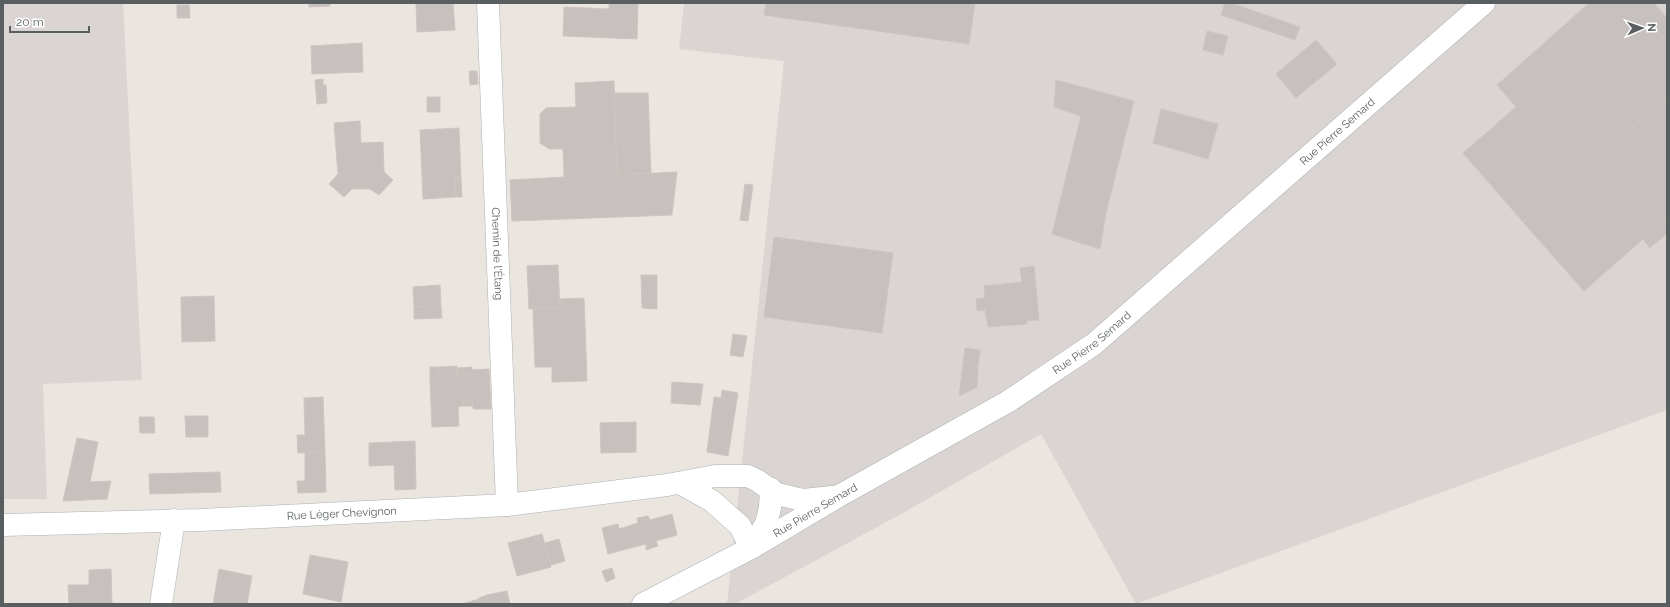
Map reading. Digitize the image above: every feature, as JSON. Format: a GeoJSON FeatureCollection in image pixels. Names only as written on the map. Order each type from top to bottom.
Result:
{"type":"FeatureCollection","features":[{"type":"Feature","properties":{"kind":"street","name":"Chemin de l'Étang"},"geometry":{"type":"LineString","coordinates":[[488,3],[507,505]]}},
{"type":"Feature","properties":{"kind":"street","name":"Rue Pierre Semard"},"geometry":{"type":"LineString","coordinates":[[644,604],[751,548],[837,497],[1009,401],[1094,344],[1484,3]]}},
{"type":"Feature","properties":{"kind":"street","name":"Rue Léger Chevignon"},"geometry":{"type":"LineString","coordinates":[[3,525],[174,520],[507,505],[660,486],[715,476],[748,476],[777,494],[803,500],[837,497]]}},
{"type":"Feature","properties":{"kind":"street"},"geometry":{"type":"LineString","coordinates":[[680,482],[712,501],[740,526],[751,548]]}},
{"type":"Feature","properties":{"kind":"street"},"geometry":{"type":"LineString","coordinates":[[751,548],[766,524],[770,508],[771,490]]}},
{"type":"Feature","properties":{"kind":"street"},"geometry":{"type":"LineString","coordinates":[[160,604],[174,520]]}},
{"type":"Feature","properties":{"kind":"shaded area"},"geometry":{"type":"Polygon","coordinates":[[[3,3],[123,3],[142,380],[43,384],[47,499],[3,499],[3,3]]]}},
{"type":"Feature","properties":{"kind":"shaded area"},"geometry":{"type":"Polygon","coordinates":[[[684,3],[1667,3],[1667,410],[1136,604],[1041,434],[903,513],[735,604],[727,604],[784,61],[679,49],[684,3]]]}},
{"type":"Feature","properties":{"kind":"building"},"geometry":{"type":"Polygon","coordinates":[[[309,3],[330,3],[330,6],[309,7],[309,3]]]}},
{"type":"Feature","properties":{"kind":"building"},"geometry":{"type":"Polygon","coordinates":[[[416,3],[453,3],[455,30],[417,32],[416,3]]]}},
{"type":"Feature","properties":{"kind":"building"},"geometry":{"type":"Polygon","coordinates":[[[609,3],[638,3],[637,39],[563,36],[564,7],[609,9],[609,3]]]}},
{"type":"Feature","properties":{"kind":"building"},"geometry":{"type":"Polygon","coordinates":[[[766,3],[975,3],[969,44],[764,15],[766,3]]]}},
{"type":"Feature","properties":{"kind":"building"},"geometry":{"type":"Polygon","coordinates":[[[1225,3],[1231,3],[1300,27],[1295,40],[1221,15],[1225,3]]]}},
{"type":"Feature","properties":{"kind":"building"},"geometry":{"type":"Polygon","coordinates":[[[1589,3],[1654,3],[1667,18],[1667,97],[1523,222],[1463,153],[1516,107],[1497,85],[1589,3]]]}},
{"type":"Feature","properties":{"kind":"building"},"geometry":{"type":"Polygon","coordinates":[[[177,5],[189,5],[190,18],[177,18],[177,5]]]}},
{"type":"Feature","properties":{"kind":"building"},"geometry":{"type":"Polygon","coordinates":[[[1207,31],[1228,36],[1223,55],[1203,50],[1207,31]]]}},
{"type":"Feature","properties":{"kind":"building"},"geometry":{"type":"Polygon","coordinates":[[[1316,40],[1337,64],[1296,98],[1276,74],[1316,40]]]}},
{"type":"Feature","properties":{"kind":"building"},"geometry":{"type":"Polygon","coordinates":[[[362,43],[363,72],[312,74],[311,46],[362,43]]]}},
{"type":"Feature","properties":{"kind":"building"},"geometry":{"type":"Polygon","coordinates":[[[469,71],[477,71],[478,84],[470,85],[469,71]]]}},
{"type":"Feature","properties":{"kind":"building"},"geometry":{"type":"Polygon","coordinates":[[[323,79],[323,85],[326,85],[327,103],[317,104],[315,80],[323,79]]]}},
{"type":"Feature","properties":{"kind":"building"},"geometry":{"type":"Polygon","coordinates":[[[1056,80],[1134,101],[1106,213],[1100,249],[1052,234],[1081,116],[1054,107],[1056,80]]]}},
{"type":"Feature","properties":{"kind":"building"},"geometry":{"type":"Polygon","coordinates":[[[614,81],[617,175],[677,172],[672,215],[512,221],[510,180],[564,177],[563,149],[549,149],[540,143],[540,114],[546,108],[576,107],[575,83],[614,81]]]}},
{"type":"Feature","properties":{"kind":"building"},"geometry":{"type":"Polygon","coordinates":[[[614,93],[648,93],[651,173],[617,175],[614,93]]]}},
{"type":"Feature","properties":{"kind":"building"},"geometry":{"type":"Polygon","coordinates":[[[427,97],[440,97],[440,112],[427,112],[427,97]]]}},
{"type":"Feature","properties":{"kind":"building"},"geometry":{"type":"Polygon","coordinates":[[[1667,97],[1667,218],[1584,291],[1523,222],[1667,97]]]}},
{"type":"Feature","properties":{"kind":"building"},"geometry":{"type":"Polygon","coordinates":[[[1161,109],[1218,124],[1208,159],[1153,143],[1161,109]]]}},
{"type":"Feature","properties":{"kind":"building"},"geometry":{"type":"Polygon","coordinates":[[[360,121],[361,143],[383,142],[384,172],[393,180],[379,195],[370,189],[352,189],[344,197],[329,184],[338,174],[334,123],[360,121]]]}},
{"type":"Feature","properties":{"kind":"building"},"geometry":{"type":"Polygon","coordinates":[[[459,128],[461,179],[455,179],[456,197],[423,199],[420,130],[459,128]]]}},
{"type":"Feature","properties":{"kind":"building"},"geometry":{"type":"Polygon","coordinates":[[[455,179],[461,179],[462,197],[456,197],[455,179]]]}},
{"type":"Feature","properties":{"kind":"building"},"geometry":{"type":"Polygon","coordinates":[[[745,184],[753,185],[748,221],[740,220],[745,184]]]}},
{"type":"Feature","properties":{"kind":"building"},"geometry":{"type":"Polygon","coordinates":[[[1667,218],[1667,233],[1650,248],[1643,239],[1667,218]]]}},
{"type":"Feature","properties":{"kind":"building"},"geometry":{"type":"Polygon","coordinates":[[[774,237],[893,253],[882,333],[764,317],[774,237]]]}},
{"type":"Feature","properties":{"kind":"building"},"geometry":{"type":"Polygon","coordinates":[[[558,265],[560,308],[529,309],[527,266],[558,265]]]}},
{"type":"Feature","properties":{"kind":"building"},"geometry":{"type":"Polygon","coordinates":[[[1034,266],[1039,320],[1026,321],[1027,324],[988,327],[985,310],[977,311],[976,299],[985,298],[984,286],[1022,282],[1020,268],[1034,266]]]}},
{"type":"Feature","properties":{"kind":"building"},"geometry":{"type":"Polygon","coordinates":[[[641,275],[657,275],[657,309],[642,308],[641,275]]]}},
{"type":"Feature","properties":{"kind":"building"},"geometry":{"type":"Polygon","coordinates":[[[440,285],[441,306],[414,307],[413,287],[440,285]]]}},
{"type":"Feature","properties":{"kind":"building"},"geometry":{"type":"Polygon","coordinates":[[[214,296],[215,341],[182,342],[181,297],[214,296]]]}},
{"type":"Feature","properties":{"kind":"building"},"geometry":{"type":"Polygon","coordinates":[[[584,298],[587,381],[552,382],[552,367],[535,367],[533,309],[560,308],[560,299],[584,298]]]}},
{"type":"Feature","properties":{"kind":"building"},"geometry":{"type":"Polygon","coordinates":[[[441,306],[442,318],[414,319],[414,307],[441,306]]]}},
{"type":"Feature","properties":{"kind":"building"},"geometry":{"type":"Polygon","coordinates":[[[733,334],[747,336],[743,357],[730,355],[733,334]]]}},
{"type":"Feature","properties":{"kind":"building"},"geometry":{"type":"Polygon","coordinates":[[[965,348],[980,350],[978,366],[963,364],[965,348]]]}},
{"type":"Feature","properties":{"kind":"building"},"geometry":{"type":"Polygon","coordinates":[[[963,364],[978,366],[977,387],[959,396],[963,364]]]}},
{"type":"Feature","properties":{"kind":"building"},"geometry":{"type":"Polygon","coordinates":[[[457,366],[457,376],[472,375],[472,370],[489,369],[491,409],[473,409],[473,401],[463,401],[463,406],[458,407],[459,426],[432,427],[430,381],[438,380],[438,367],[457,366]]]}},
{"type":"Feature","properties":{"kind":"building"},"geometry":{"type":"Polygon","coordinates":[[[430,367],[438,367],[438,380],[430,381],[430,367]]]}},
{"type":"Feature","properties":{"kind":"building"},"geometry":{"type":"Polygon","coordinates":[[[472,367],[472,375],[457,376],[457,368],[472,367]]]}},
{"type":"Feature","properties":{"kind":"building"},"geometry":{"type":"Polygon","coordinates":[[[672,382],[703,384],[700,405],[671,403],[672,382]]]}},
{"type":"Feature","properties":{"kind":"building"},"geometry":{"type":"Polygon","coordinates":[[[722,390],[738,393],[728,456],[707,452],[714,397],[721,398],[722,390]]]}},
{"type":"Feature","properties":{"kind":"building"},"geometry":{"type":"Polygon","coordinates":[[[323,397],[325,452],[298,453],[297,435],[305,435],[304,398],[323,397]]]}},
{"type":"Feature","properties":{"kind":"building"},"geometry":{"type":"Polygon","coordinates":[[[463,401],[473,401],[473,406],[463,406],[463,401]]]}},
{"type":"Feature","properties":{"kind":"building"},"geometry":{"type":"Polygon","coordinates":[[[185,416],[208,416],[208,437],[186,437],[185,416]]]}},
{"type":"Feature","properties":{"kind":"building"},"geometry":{"type":"Polygon","coordinates":[[[139,417],[154,417],[155,433],[140,433],[139,417]]]}},
{"type":"Feature","properties":{"kind":"building"},"geometry":{"type":"Polygon","coordinates":[[[636,422],[636,452],[601,453],[600,423],[636,422]]]}},
{"type":"Feature","properties":{"kind":"building"},"geometry":{"type":"Polygon","coordinates":[[[77,438],[98,442],[90,482],[111,481],[107,499],[63,501],[77,438]]]}},
{"type":"Feature","properties":{"kind":"building"},"geometry":{"type":"Polygon","coordinates":[[[415,441],[416,489],[395,490],[394,465],[369,466],[369,443],[415,441]]]}},
{"type":"Feature","properties":{"kind":"building"},"geometry":{"type":"Polygon","coordinates":[[[325,452],[326,492],[298,493],[297,481],[305,481],[305,453],[325,452]]]}},
{"type":"Feature","properties":{"kind":"building"},"geometry":{"type":"Polygon","coordinates":[[[220,472],[221,492],[150,494],[149,474],[220,472]]]}},
{"type":"Feature","properties":{"kind":"building"},"geometry":{"type":"Polygon","coordinates":[[[672,514],[677,535],[656,541],[658,546],[646,550],[646,544],[608,554],[602,528],[618,524],[619,529],[638,523],[637,518],[648,516],[650,520],[672,514]]]}},
{"type":"Feature","properties":{"kind":"building"},"geometry":{"type":"Polygon","coordinates":[[[542,534],[551,567],[517,576],[508,543],[542,534]]]}},
{"type":"Feature","properties":{"kind":"building"},"geometry":{"type":"Polygon","coordinates":[[[559,539],[565,561],[551,565],[545,543],[559,539]]]}},
{"type":"Feature","properties":{"kind":"building"},"geometry":{"type":"Polygon","coordinates":[[[310,555],[348,562],[341,602],[303,594],[310,555]]]}},
{"type":"Feature","properties":{"kind":"building"},"geometry":{"type":"Polygon","coordinates":[[[612,568],[615,578],[606,582],[602,571],[612,568]]]}},
{"type":"Feature","properties":{"kind":"building"},"geometry":{"type":"Polygon","coordinates":[[[111,569],[112,604],[69,604],[68,585],[89,585],[89,570],[111,569]]]}},
{"type":"Feature","properties":{"kind":"building"},"geometry":{"type":"Polygon","coordinates":[[[219,569],[252,576],[247,604],[213,604],[219,569]]]}},
{"type":"Feature","properties":{"kind":"building"},"geometry":{"type":"Polygon","coordinates":[[[507,591],[510,604],[489,604],[487,595],[507,591]]]}},
{"type":"Feature","properties":{"kind":"building"},"geometry":{"type":"Polygon","coordinates":[[[487,595],[489,604],[481,604],[479,598],[487,595]]]}},
{"type":"Feature","properties":{"kind":"building"},"geometry":{"type":"Polygon","coordinates":[[[479,599],[481,604],[462,604],[479,599]]]}}]}
